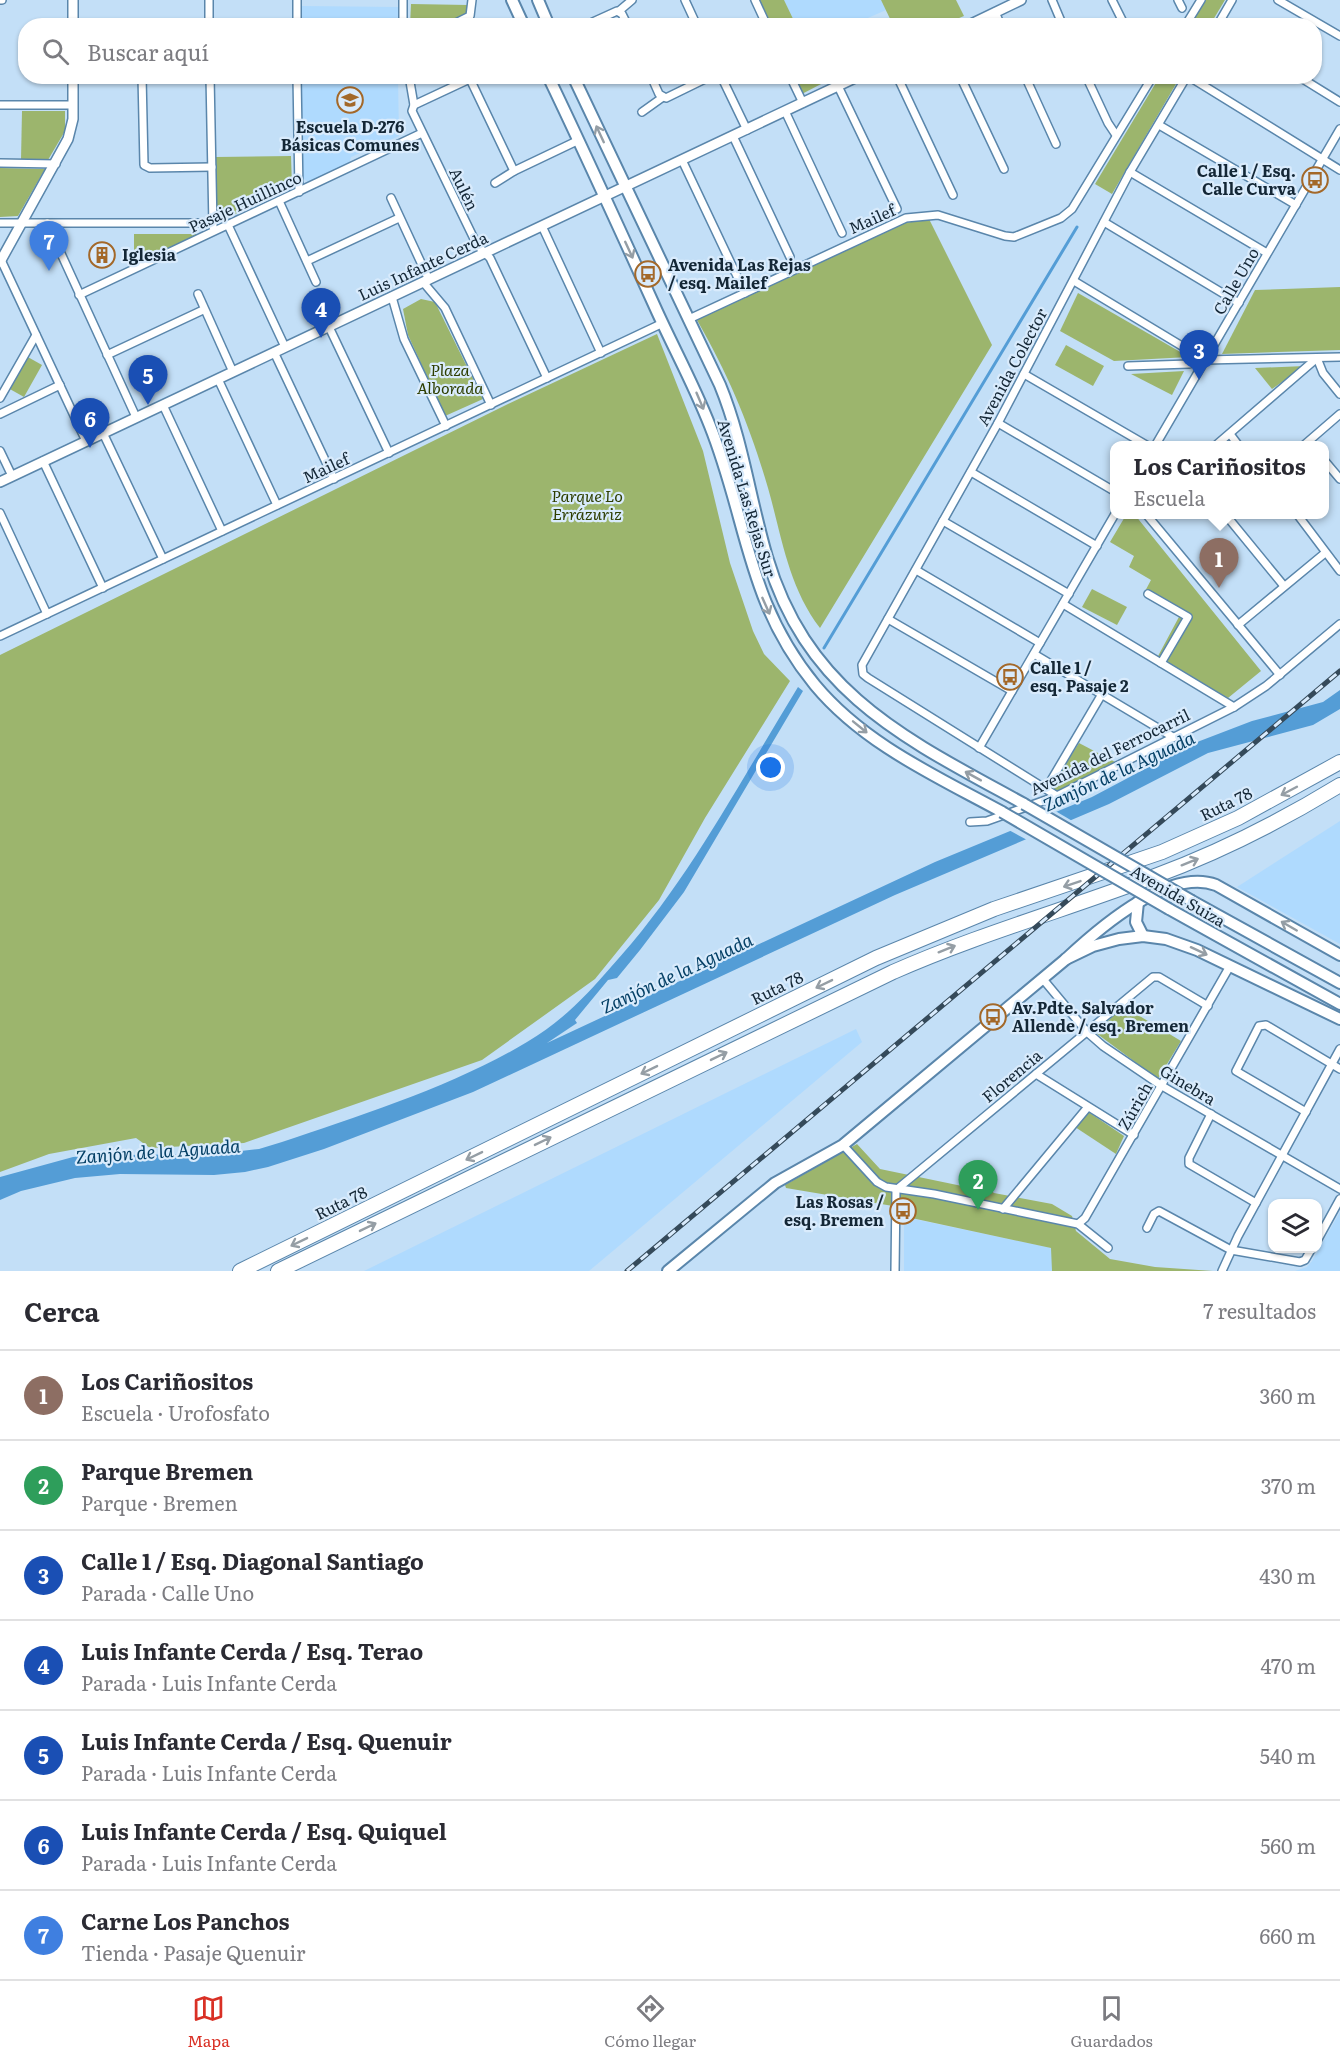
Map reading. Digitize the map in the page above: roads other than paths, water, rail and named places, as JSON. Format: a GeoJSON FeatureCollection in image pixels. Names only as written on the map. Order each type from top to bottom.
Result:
{"type":"FeatureCollection","features":[{"type":"Feature","properties":{"kind":"highway","name":"Ruta 78"},"geometry":{"type":"LineString","coordinates":[[240,1271],[876,958],[986,913],[1171,849],[1269,802],[1340,762]]}},
{"type":"Feature","properties":{"kind":"highway","name":"Ruta 78"},"geometry":{"type":"LineString","coordinates":[[278,1271],[893,972],[983,935],[1198,859],[1268,826],[1340,785]]}},
{"type":"Feature","properties":{"kind":"main road"},"geometry":{"type":"LineString","coordinates":[[512,0],[520,18]]}},
{"type":"Feature","properties":{"kind":"main road"},"geometry":{"type":"LineString","coordinates":[[538,0],[546,18]]}},
{"type":"Feature","properties":{"kind":"main road","name":"Avenida Las Rejas Sur"},"geometry":{"type":"LineString","coordinates":[[552,84],[685,366],[712,430],[754,574],[770,614],[791,652],[830,701],[874,738],[905,759],[1002,812]]}},
{"type":"Feature","properties":{"kind":"main road","name":"Avenida Las Rejas Sur"},"geometry":{"type":"LineString","coordinates":[[577,84],[732,415],[772,572],[787,608],[816,656],[851,695],[891,728],[1024,804]]}},
{"type":"Feature","properties":{"kind":"main road","name":"Avenida Suiza"},"geometry":{"type":"LineString","coordinates":[[1024,804],[1340,983]]}},
{"type":"Feature","properties":{"kind":"main road","name":"Avenida Suiza"},"geometry":{"type":"LineString","coordinates":[[1002,812],[1169,909],[1340,1004]]}},
{"type":"Feature","properties":{"kind":"main road"},"geometry":{"type":"LineString","coordinates":[[668,1271],[775,1182],[843,1145],[1120,913],[1138,902],[1186,884],[1211,883],[1340,955]]}},
{"type":"Feature","properties":{"kind":"main road"},"geometry":{"type":"LineString","coordinates":[[1138,902],[1136,922],[1143,936]]}},
{"type":"Feature","properties":{"kind":"main road"},"geometry":{"type":"LineString","coordinates":[[1066,959],[1107,942],[1143,936],[1176,942],[1340,1019]]}},
{"type":"Feature","properties":{"kind":"street"},"geometry":{"type":"LineString","coordinates":[[73,0],[73,18]]}},
{"type":"Feature","properties":{"kind":"street"},"geometry":{"type":"LineString","coordinates":[[209,0],[209,18]]}},
{"type":"Feature","properties":{"kind":"street"},"geometry":{"type":"LineString","coordinates":[[297,0],[297,18]]}},
{"type":"Feature","properties":{"kind":"street"},"geometry":{"type":"LineString","coordinates":[[403,0],[403,18]]}},
{"type":"Feature","properties":{"kind":"street"},"geometry":{"type":"LineString","coordinates":[[466,18],[470,16],[472,0]]}},
{"type":"Feature","properties":{"kind":"street"},"geometry":{"type":"LineString","coordinates":[[603,18],[619,11],[632,0]]}},
{"type":"Feature","properties":{"kind":"street"},"geometry":{"type":"LineString","coordinates":[[685,0],[693,18]]}},
{"type":"Feature","properties":{"kind":"street"},"geometry":{"type":"LineString","coordinates":[[755,0],[763,18]]}},
{"type":"Feature","properties":{"kind":"street"},"geometry":{"type":"LineString","coordinates":[[983,18],[1021,0]]}},
{"type":"Feature","properties":{"kind":"street"},"geometry":{"type":"LineString","coordinates":[[1052,0],[1060,18]]}},
{"type":"Feature","properties":{"kind":"street"},"geometry":{"type":"LineString","coordinates":[[1112,0],[1121,18]]}},
{"type":"Feature","properties":{"kind":"street"},"geometry":{"type":"LineString","coordinates":[[1178,0],[1182,8]]}},
{"type":"Feature","properties":{"kind":"street"},"geometry":{"type":"LineString","coordinates":[[1190,18],[1201,0]]}},
{"type":"Feature","properties":{"kind":"street"},"geometry":{"type":"LineString","coordinates":[[1222,18],[1233,0]]}},
{"type":"Feature","properties":{"kind":"street"},"geometry":{"type":"LineString","coordinates":[[1278,0],[1309,18]]}},
{"type":"Feature","properties":{"kind":"street"},"geometry":{"type":"LineString","coordinates":[[619,11],[623,18]]}},
{"type":"Feature","properties":{"kind":"street"},"geometry":{"type":"LineString","coordinates":[[995,12],[998,18]]}},
{"type":"Feature","properties":{"kind":"street"},"geometry":{"type":"LineString","coordinates":[[1322,26],[1340,36]]}},
{"type":"Feature","properties":{"kind":"street"},"geometry":{"type":"LineString","coordinates":[[73,84],[72,129],[56,164],[0,261],[86,441]]}},
{"type":"Feature","properties":{"kind":"street"},"geometry":{"type":"LineString","coordinates":[[142,84],[144,165],[150,168],[212,167]]}},
{"type":"Feature","properties":{"kind":"street"},"geometry":{"type":"LineString","coordinates":[[210,84],[213,232]]}},
{"type":"Feature","properties":{"kind":"street"},"geometry":{"type":"LineString","coordinates":[[297,84],[298,192]]}},
{"type":"Feature","properties":{"kind":"street","name":"Aulén"},"geometry":{"type":"LineString","coordinates":[[410,84],[414,105],[411,110],[477,245],[490,258],[547,378]]}},
{"type":"Feature","properties":{"kind":"street"},"geometry":{"type":"LineString","coordinates":[[414,105],[460,84]]}},
{"type":"Feature","properties":{"kind":"street"},"geometry":{"type":"LineString","coordinates":[[476,84],[514,171]]}},
{"type":"Feature","properties":{"kind":"street"},"geometry":{"type":"LineString","coordinates":[[656,84],[663,97]]}},
{"type":"Feature","properties":{"kind":"street"},"geometry":{"type":"LineString","coordinates":[[642,112],[663,97],[693,84]]}},
{"type":"Feature","properties":{"kind":"street"},"geometry":{"type":"LineString","coordinates":[[726,84],[747,130]]}},
{"type":"Feature","properties":{"kind":"street"},"geometry":{"type":"LineString","coordinates":[[794,84],[803,103]]}},
{"type":"Feature","properties":{"kind":"street","name":"Luis Infante Cerda"},"geometry":{"type":"LineString","coordinates":[[0,482],[842,84]]}},
{"type":"Feature","properties":{"kind":"street"},"geometry":{"type":"LineString","coordinates":[[901,84],[953,195]]}},
{"type":"Feature","properties":{"kind":"street"},"geometry":{"type":"LineString","coordinates":[[964,84],[1004,169]]}},
{"type":"Feature","properties":{"kind":"street"},"geometry":{"type":"LineString","coordinates":[[1029,84],[1056,144]]}},
{"type":"Feature","properties":{"kind":"street"},"geometry":{"type":"LineString","coordinates":[[1090,84],[1116,135],[1149,84]]}},
{"type":"Feature","properties":{"kind":"street","name":"Avenida Colector"},"geometry":{"type":"LineString","coordinates":[[979,748],[868,678],[862,671],[863,663],[998,423],[1130,172],[1183,84]]}},
{"type":"Feature","properties":{"kind":"street"},"geometry":{"type":"LineString","coordinates":[[1201,84],[1340,170]]}},
{"type":"Feature","properties":{"kind":"street"},"geometry":{"type":"LineString","coordinates":[[1311,84],[1340,102]]}},
{"type":"Feature","properties":{"kind":"street"},"geometry":{"type":"LineString","coordinates":[[838,86],[897,209]]}},
{"type":"Feature","properties":{"kind":"street"},"geometry":{"type":"LineString","coordinates":[[0,105],[74,105]]}},
{"type":"Feature","properties":{"kind":"street"},"geometry":{"type":"LineString","coordinates":[[785,111],[842,233]]}},
{"type":"Feature","properties":{"kind":"street"},"geometry":{"type":"LineString","coordinates":[[1159,125],[1296,205]]}},
{"type":"Feature","properties":{"kind":"street","name":"Calle Uno"},"geometry":{"type":"LineString","coordinates":[[1158,441],[1340,129]]}},
{"type":"Feature","properties":{"kind":"street","name":"Pasaje Huillinco"},"geometry":{"type":"LineString","coordinates":[[79,295],[422,133]]}},
{"type":"Feature","properties":{"kind":"street","name":"Mailef"},"geometry":{"type":"LineString","coordinates":[[689,320],[906,218],[938,215],[1009,237],[1062,218],[1072,208],[1116,135]]}},
{"type":"Feature","properties":{"kind":"street"},"geometry":{"type":"LineString","coordinates":[[733,136],[790,257]]}},
{"type":"Feature","properties":{"kind":"street"},"geometry":{"type":"LineString","coordinates":[[495,183],[514,171],[579,140]]}},
{"type":"Feature","properties":{"kind":"street"},"geometry":{"type":"LineString","coordinates":[[682,160],[745,293]]}},
{"type":"Feature","properties":{"kind":"street"},"geometry":{"type":"LineString","coordinates":[[0,163],[56,164]]}},
{"type":"Feature","properties":{"kind":"street"},"geometry":{"type":"LineString","coordinates":[[1130,172],[1267,253]]}},
{"type":"Feature","properties":{"kind":"street"},"geometry":{"type":"LineString","coordinates":[[392,198],[426,281],[445,308],[490,405]]}},
{"type":"Feature","properties":{"kind":"street"},"geometry":{"type":"LineString","coordinates":[[279,201],[316,282]]}},
{"type":"Feature","properties":{"kind":"street"},"geometry":{"type":"LineString","coordinates":[[308,261],[399,218]]}},
{"type":"Feature","properties":{"kind":"street"},"geometry":{"type":"LineString","coordinates":[[1104,222],[1239,303]]}},
{"type":"Feature","properties":{"kind":"street","name":"Pasaje Huillinco"},"geometry":{"type":"LineString","coordinates":[[0,223],[213,223]]}},
{"type":"Feature","properties":{"kind":"street"},"geometry":{"type":"LineString","coordinates":[[47,223],[136,417]]}},
{"type":"Feature","properties":{"kind":"street"},"geometry":{"type":"LineString","coordinates":[[228,225],[285,347]]}},
{"type":"Feature","properties":{"kind":"street"},"geometry":{"type":"LineString","coordinates":[[542,226],[601,353]]}},
{"type":"Feature","properties":{"kind":"street"},"geometry":{"type":"LineString","coordinates":[[1074,281],[1205,360]]}},
{"type":"Feature","properties":{"kind":"street"},"geometry":{"type":"LineString","coordinates":[[198,294],[203,310],[233,372]]}},
{"type":"Feature","properties":{"kind":"street"},"geometry":{"type":"LineString","coordinates":[[392,297],[404,339],[446,426]]}},
{"type":"Feature","properties":{"kind":"street"},"geometry":{"type":"LineString","coordinates":[[107,355],[203,310]]}},
{"type":"Feature","properties":{"kind":"street","name":"Mailef"},"geometry":{"type":"LineString","coordinates":[[0,636],[663,323]]}},
{"type":"Feature","properties":{"kind":"street"},"geometry":{"type":"LineString","coordinates":[[329,327],[389,453]]}},
{"type":"Feature","properties":{"kind":"street"},"geometry":{"type":"LineString","coordinates":[[0,398],[36,335]]}},
{"type":"Feature","properties":{"kind":"street"},"geometry":{"type":"LineString","coordinates":[[274,352],[334,479]]}},
{"type":"Feature","properties":{"kind":"street"},"geometry":{"type":"LineString","coordinates":[[1128,366],[1189,364],[1205,360],[1340,357]]}},
{"type":"Feature","properties":{"kind":"street"},"geometry":{"type":"LineString","coordinates":[[1317,358],[1320,370],[1340,394]]}},
{"type":"Feature","properties":{"kind":"street"},"geometry":{"type":"LineString","coordinates":[[1221,441],[1317,358]]}},
{"type":"Feature","properties":{"kind":"street"},"geometry":{"type":"LineString","coordinates":[[1024,374],[1139,441]]}},
{"type":"Feature","properties":{"kind":"street"},"geometry":{"type":"LineString","coordinates":[[218,379],[278,506]]}},
{"type":"Feature","properties":{"kind":"street"},"geometry":{"type":"LineString","coordinates":[[0,414],[60,385]]}},
{"type":"Feature","properties":{"kind":"street"},"geometry":{"type":"LineString","coordinates":[[163,405],[222,531]]}},
{"type":"Feature","properties":{"kind":"street"},"geometry":{"type":"LineString","coordinates":[[1310,441],[1340,414]]}},
{"type":"Feature","properties":{"kind":"street"},"geometry":{"type":"LineString","coordinates":[[998,423],[1110,488]]}},
{"type":"Feature","properties":{"kind":"street"},"geometry":{"type":"LineString","coordinates":[[103,433],[163,559]]}},
{"type":"Feature","properties":{"kind":"street"},"geometry":{"type":"LineString","coordinates":[[1230,434],[1235,441]]}},
{"type":"Feature","properties":{"kind":"street"},"geometry":{"type":"LineString","coordinates":[[0,451],[12,476]]}},
{"type":"Feature","properties":{"kind":"street"},"geometry":{"type":"LineString","coordinates":[[43,461],[103,588]]}},
{"type":"Feature","properties":{"kind":"street"},"geometry":{"type":"LineString","coordinates":[[1329,466],[1340,479]]}},
{"type":"Feature","properties":{"kind":"street"},"geometry":{"type":"LineString","coordinates":[[971,472],[1097,546]]}},
{"type":"Feature","properties":{"kind":"street"},"geometry":{"type":"LineString","coordinates":[[0,513],[47,614]]}},
{"type":"Feature","properties":{"kind":"street"},"geometry":{"type":"LineString","coordinates":[[1057,796],[979,748],[1112,519]]}},
{"type":"Feature","properties":{"kind":"street"},"geometry":{"type":"LineString","coordinates":[[1150,519],[1280,675]]}},
{"type":"Feature","properties":{"kind":"street"},"geometry":{"type":"LineString","coordinates":[[1228,519],[1284,586]]}},
{"type":"Feature","properties":{"kind":"street"},"geometry":{"type":"LineString","coordinates":[[1301,519],[1340,572]]}},
{"type":"Feature","properties":{"kind":"street"},"geometry":{"type":"LineString","coordinates":[[943,521],[1069,594]]}},
{"type":"Feature","properties":{"kind":"street"},"geometry":{"type":"LineString","coordinates":[[1238,625],[1325,553]]}},
{"type":"Feature","properties":{"kind":"street"},"geometry":{"type":"LineString","coordinates":[[916,570],[1040,643]]}},
{"type":"Feature","properties":{"kind":"street"},"geometry":{"type":"LineString","coordinates":[[1148,594],[1188,617],[1161,663]]}},
{"type":"Feature","properties":{"kind":"street"},"geometry":{"type":"LineString","coordinates":[[1063,604],[1234,706]]}},
{"type":"Feature","properties":{"kind":"street"},"geometry":{"type":"LineString","coordinates":[[888,620],[1012,691]]}},
{"type":"Feature","properties":{"kind":"street","name":"Avenida del Ferrocarril"},"geometry":{"type":"LineString","coordinates":[[970,822],[987,821],[1057,796],[1234,706],[1280,675],[1340,624]]}},
{"type":"Feature","properties":{"kind":"street"},"geometry":{"type":"LineString","coordinates":[[1034,654],[1173,737]]}},
{"type":"Feature","properties":{"kind":"street"},"geometry":{"type":"LineString","coordinates":[[1046,789],[1102,694]]}},
{"type":"Feature","properties":{"kind":"street","name":"Zúrich"},"geometry":{"type":"LineString","coordinates":[[1078,1224],[1085,1218],[1134,1135],[1230,966]]}},
{"type":"Feature","properties":{"kind":"street","name":"Florencia"},"geometry":{"type":"LineString","coordinates":[[896,1190],[1155,976],[1208,1006]]}},
{"type":"Feature","properties":{"kind":"street","name":"Ginebra"},"geometry":{"type":"LineString","coordinates":[[1042,978],[1087,1032],[1103,1046],[1162,1086],[1340,1189]]}},
{"type":"Feature","properties":{"kind":"street"},"geometry":{"type":"LineString","coordinates":[[1306,1112],[1239,1074],[1237,1066],[1259,1026],[1264,1024],[1340,1069]]}},
{"type":"Feature","properties":{"kind":"street"},"geometry":{"type":"LineString","coordinates":[[1222,1271],[1231,1250],[1340,1049]]}},
{"type":"Feature","properties":{"kind":"street"},"geometry":{"type":"LineString","coordinates":[[1035,1074],[1134,1135]]}},
{"type":"Feature","properties":{"kind":"street"},"geometry":{"type":"LineString","coordinates":[[1003,1209],[1087,1108]]}},
{"type":"Feature","properties":{"kind":"street"},"geometry":{"type":"LineString","coordinates":[[1211,1114],[1189,1158],[1189,1164],[1256,1203]]}},
{"type":"Feature","properties":{"kind":"street"},"geometry":{"type":"LineString","coordinates":[[843,1145],[877,1182],[896,1190],[933,1194],[1078,1224],[1108,1248]]}},
{"type":"Feature","properties":{"kind":"street"},"geometry":{"type":"LineString","coordinates":[[895,1271],[896,1190]]}},
{"type":"Feature","properties":{"kind":"street"},"geometry":{"type":"LineString","coordinates":[[1322,1230],[1340,1199]]}},
{"type":"Feature","properties":{"kind":"street"},"geometry":{"type":"LineString","coordinates":[[1147,1228],[1154,1214],[1160,1211],[1231,1250],[1300,1262],[1305,1260],[1309,1253]]}},
{"type":"Feature","properties":{"kind":"waterway"},"geometry":{"type":"LineString","coordinates":[[824,648],[1077,227]]}},
{"type":"Feature","properties":{"kind":"railway"},"geometry":{"type":"LineString","coordinates":[[627,1271],[1340,671]]}},
{"type":"Feature","properties":{"kind":"place","name":"Escuela D-276 Básicas Comunes"},"geometry":{"type":"Point","coordinates":[350,100]}},
{"type":"Feature","properties":{"kind":"place","name":"Calle 1 / Esq. Calle Curva"},"geometry":{"type":"Point","coordinates":[1315,180]}},
{"type":"Feature","properties":{"kind":"place","name":"Iglesia"},"geometry":{"type":"Point","coordinates":[102,255]}},
{"type":"Feature","properties":{"kind":"place","name":"Carne Los Panchos"},"geometry":{"type":"Point","coordinates":[49,271]}},
{"type":"Feature","properties":{"kind":"place","name":"Avenida Las Rejas / esq. Mailef"},"geometry":{"type":"Point","coordinates":[648,274]}},
{"type":"Feature","properties":{"kind":"place","name":"Luis Infante Cerda / Esq. Terao"},"geometry":{"type":"Point","coordinates":[321,338]}},
{"type":"Feature","properties":{"kind":"place","name":"Calle 1 / Esq. Diagonal Santiago"},"geometry":{"type":"Point","coordinates":[1199,380]}},
{"type":"Feature","properties":{"kind":"place","name":"Luis Infante Cerda / Esq. Quenuir"},"geometry":{"type":"Point","coordinates":[148,405]}},
{"type":"Feature","properties":{"kind":"place","name":"Luis Infante Cerda / Esq. Quiquel"},"geometry":{"type":"Point","coordinates":[90,448]}},
{"type":"Feature","properties":{"kind":"place","name":"Los Cariñositos"},"geometry":{"type":"Point","coordinates":[1219,588]}},
{"type":"Feature","properties":{"kind":"place","name":"Calle 1 / esq. Pasaje 2"},"geometry":{"type":"Point","coordinates":[1010,677]}},
{"type":"Feature","properties":{"kind":"place","name":"Av.Pdte. Salvador Allende / esq. Bremen"},"geometry":{"type":"Point","coordinates":[993,1017]}},
{"type":"Feature","properties":{"kind":"place","name":"Parque Bremen"},"geometry":{"type":"Point","coordinates":[978,1210]}},
{"type":"Feature","properties":{"kind":"place","name":"Las Rosas / esq. Bremen"},"geometry":{"type":"Point","coordinates":[903,1211]}},
{"type":"Feature","properties":{"kind":"park label","name":"Plaza Alborada"},"geometry":{"type":"Point","coordinates":[450,379]}},
{"type":"Feature","properties":{"kind":"park label","name":"Parque Lo Errázuriz"},"geometry":{"type":"Point","coordinates":[587,505]}},
{"type":"Feature","properties":{"kind":"water label","name":"Zanjón de la Aguada"},"geometry":{"type":"Point","coordinates":[1119,772]}},
{"type":"Feature","properties":{"kind":"water label","name":"Zanjón de la Aguada"},"geometry":{"type":"Point","coordinates":[677,974]}},
{"type":"Feature","properties":{"kind":"water label","name":"Zanjón de la Aguada"},"geometry":{"type":"Point","coordinates":[158,1152]}}]}
